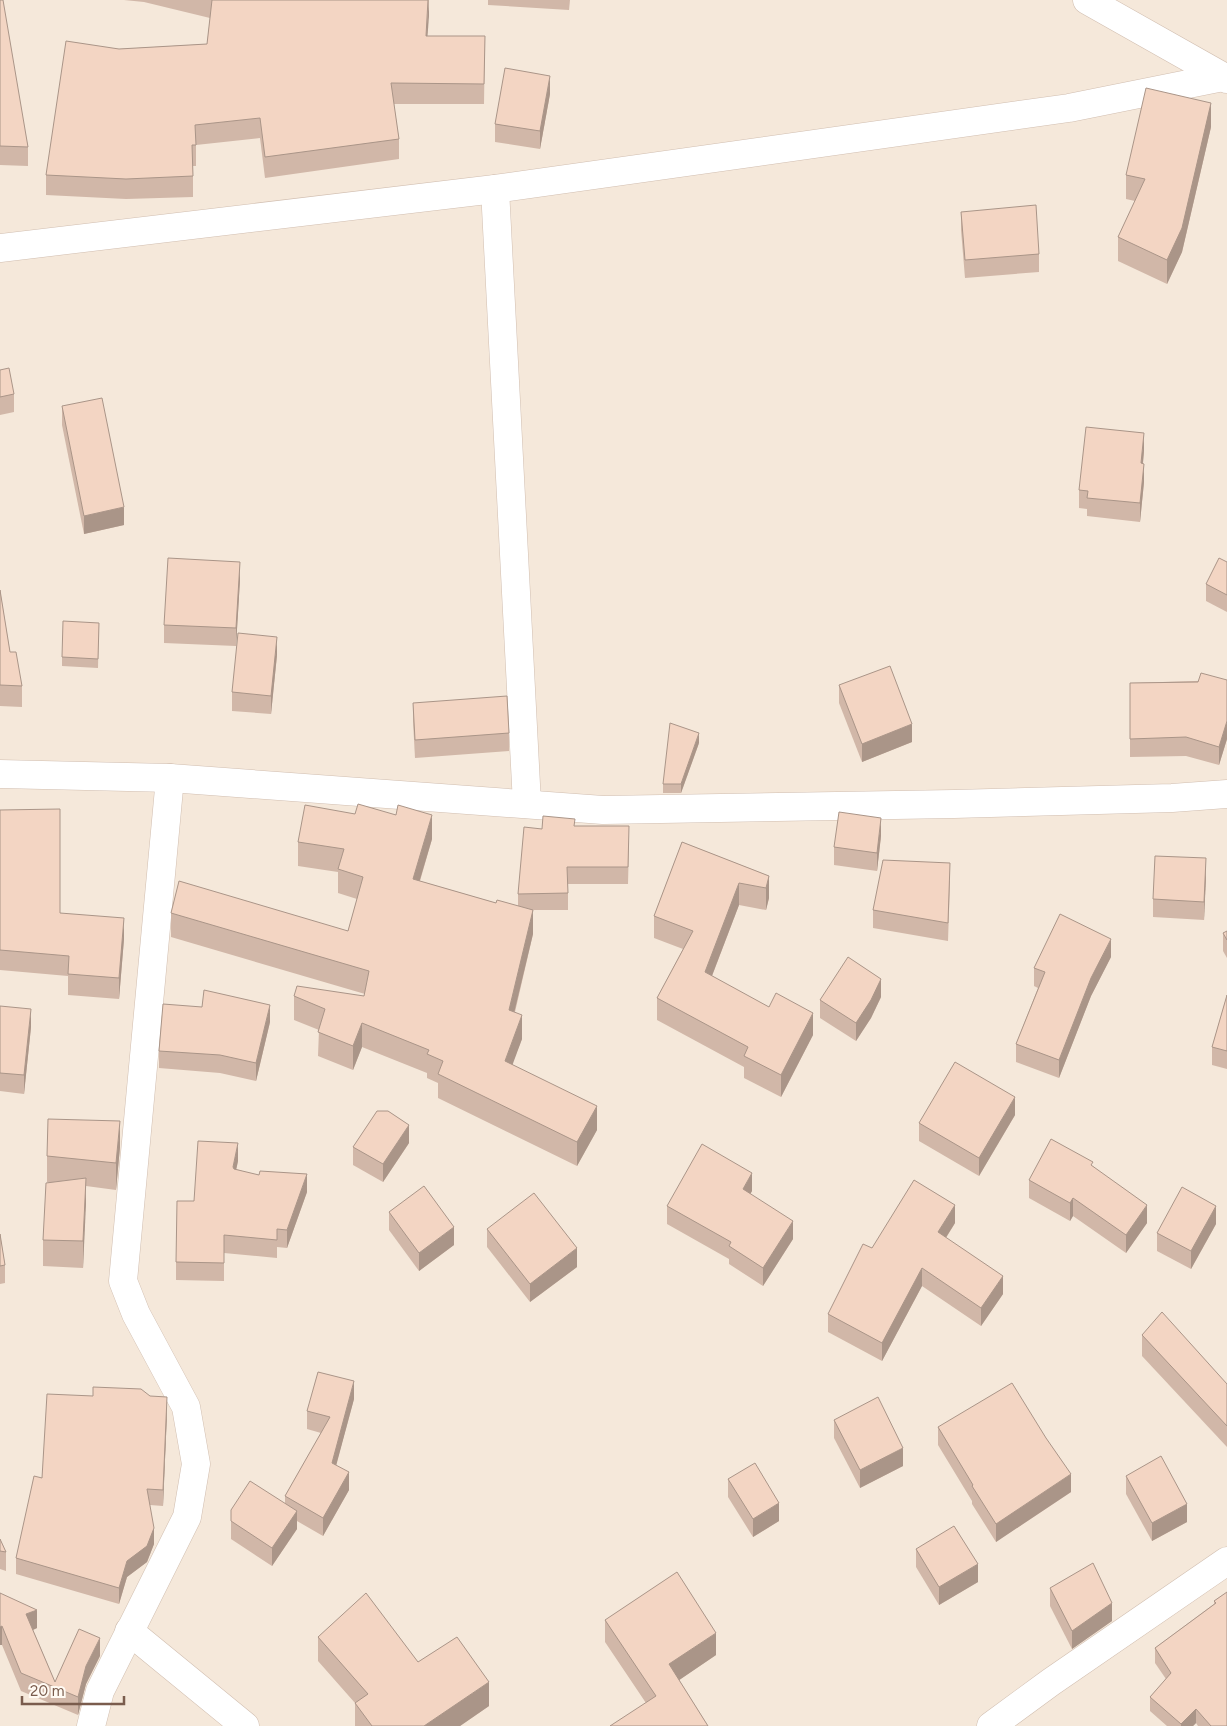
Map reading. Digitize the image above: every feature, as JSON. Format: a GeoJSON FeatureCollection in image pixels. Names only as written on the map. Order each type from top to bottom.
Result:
{"type":"FeatureCollection","features":[{"type":"Feature","properties":{"kind":"street"},"geometry":{"type":"LineString","coordinates":[[1087,0],[1225,78]]}},
{"type":"Feature","properties":{"kind":"street"},"geometry":{"type":"LineString","coordinates":[[0,248],[495,189],[1069,108],[1225,78]]}},
{"type":"Feature","properties":{"kind":"street"},"geometry":{"type":"LineString","coordinates":[[495,189],[527,804]]}},
{"type":"Feature","properties":{"kind":"street"},"geometry":{"type":"LineString","coordinates":[[0,774],[170,778],[603,810],[954,804],[1172,798],[1227,794]]}},
{"type":"Feature","properties":{"kind":"street"},"geometry":{"type":"LineString","coordinates":[[91,1726],[100,1690],[187,1517],[196,1464],[186,1407],[136,1314],[123,1281],[170,778]]}},
{"type":"Feature","properties":{"kind":"street"},"geometry":{"type":"LineString","coordinates":[[991,1726],[1051,1682],[1227,1561]]}},
{"type":"Feature","properties":{"kind":"street"},"geometry":{"type":"LineString","coordinates":[[130,1631],[245,1726]]}},
{"type":"Feature","properties":{"kind":"shaded area"},"geometry":{"type":"Polygon","coordinates":[[[0,0],[1227,0],[1227,1726],[0,1726],[0,0]]]}},
{"type":"Feature","properties":{"kind":"building"},"geometry":{"type":"Polygon","coordinates":[[[0,0],[3,0],[28,147],[0,146],[0,0]]]}},
{"type":"Feature","properties":{"kind":"building"},"geometry":{"type":"Polygon","coordinates":[[[212,0],[428,0],[426,36],[485,36],[484,84],[391,83],[399,139],[265,157],[260,118],[195,125],[196,145],[192,145],[193,176],[126,179],[46,175],[66,41],[119,49],[207,44],[212,0]]]}},
{"type":"Feature","properties":{"kind":"building"},"geometry":{"type":"Polygon","coordinates":[[[505,68],[550,76],[540,131],[495,124],[505,68]]]}},
{"type":"Feature","properties":{"kind":"building"},"geometry":{"type":"Polygon","coordinates":[[[1146,88],[1211,103],[1182,228],[1167,260],[1118,237],[1145,179],[1126,175],[1146,88]]]}},
{"type":"Feature","properties":{"kind":"building"},"geometry":{"type":"Polygon","coordinates":[[[1036,205],[1039,254],[965,260],[961,212],[1036,205]]]}},
{"type":"Feature","properties":{"kind":"building"},"geometry":{"type":"Polygon","coordinates":[[[9,368],[14,394],[0,397],[0,370],[9,368]]]}},
{"type":"Feature","properties":{"kind":"building"},"geometry":{"type":"Polygon","coordinates":[[[102,398],[124,507],[84,516],[62,406],[102,398]]]}},
{"type":"Feature","properties":{"kind":"building"},"geometry":{"type":"Polygon","coordinates":[[[1086,427],[1144,433],[1141,463],[1144,464],[1140,503],[1087,498],[1088,491],[1079,490],[1086,427]]]}},
{"type":"Feature","properties":{"kind":"building"},"geometry":{"type":"Polygon","coordinates":[[[168,558],[240,562],[236,628],[164,625],[168,558]]]}},
{"type":"Feature","properties":{"kind":"building"},"geometry":{"type":"Polygon","coordinates":[[[1219,558],[1227,562],[1227,595],[1206,584],[1219,558]]]}},
{"type":"Feature","properties":{"kind":"building"},"geometry":{"type":"Polygon","coordinates":[[[0,590],[10,652],[16,652],[22,686],[0,685],[0,590]]]}},
{"type":"Feature","properties":{"kind":"building"},"geometry":{"type":"Polygon","coordinates":[[[63,621],[99,623],[98,659],[62,657],[63,621]]]}},
{"type":"Feature","properties":{"kind":"building"},"geometry":{"type":"Polygon","coordinates":[[[238,633],[277,637],[271,696],[232,692],[238,633]]]}},
{"type":"Feature","properties":{"kind":"building"},"geometry":{"type":"Polygon","coordinates":[[[890,666],[912,724],[862,744],[839,685],[890,666]]]}},
{"type":"Feature","properties":{"kind":"building"},"geometry":{"type":"Polygon","coordinates":[[[1201,673],[1227,680],[1227,721],[1219,747],[1186,737],[1130,739],[1130,683],[1198,682],[1201,673]]]}},
{"type":"Feature","properties":{"kind":"building"},"geometry":{"type":"Polygon","coordinates":[[[507,696],[509,733],[415,740],[413,703],[507,696]]]}},
{"type":"Feature","properties":{"kind":"building"},"geometry":{"type":"Polygon","coordinates":[[[670,723],[699,733],[681,784],[663,784],[670,723]]]}},
{"type":"Feature","properties":{"kind":"building"},"geometry":{"type":"Polygon","coordinates":[[[358,804],[396,815],[398,805],[432,815],[413,879],[496,903],[497,900],[533,910],[509,1010],[522,1015],[505,1061],[597,1106],[577,1142],[438,1074],[443,1061],[427,1054],[429,1050],[362,1023],[353,1046],[318,1032],[325,1009],[294,996],[297,986],[364,996],[369,971],[171,913],[179,881],[348,931],[363,877],[338,869],[344,849],[298,842],[305,805],[355,814],[358,804]]]}},
{"type":"Feature","properties":{"kind":"building"},"geometry":{"type":"Polygon","coordinates":[[[60,809],[60,913],[124,918],[119,978],[68,974],[69,956],[0,950],[0,810],[60,809]]]}},
{"type":"Feature","properties":{"kind":"building"},"geometry":{"type":"Polygon","coordinates":[[[839,812],[881,818],[877,853],[834,847],[839,812]]]}},
{"type":"Feature","properties":{"kind":"building"},"geometry":{"type":"Polygon","coordinates":[[[543,816],[575,819],[574,826],[629,826],[628,867],[567,867],[568,893],[518,894],[524,827],[542,829],[543,816]]]}},
{"type":"Feature","properties":{"kind":"building"},"geometry":{"type":"Polygon","coordinates":[[[682,842],[769,876],[766,888],[739,883],[705,972],[769,1007],[776,993],[813,1013],[781,1075],[744,1056],[748,1047],[657,998],[693,931],[654,916],[682,842]]]}},
{"type":"Feature","properties":{"kind":"building"},"geometry":{"type":"Polygon","coordinates":[[[1155,856],[1206,858],[1204,902],[1153,899],[1155,856]]]}},
{"type":"Feature","properties":{"kind":"building"},"geometry":{"type":"Polygon","coordinates":[[[883,860],[950,863],[948,923],[873,910],[883,860]]]}},
{"type":"Feature","properties":{"kind":"building"},"geometry":{"type":"Polygon","coordinates":[[[1060,914],[1111,939],[1091,978],[1059,1060],[1016,1044],[1045,972],[1034,968],[1060,914]]]}},
{"type":"Feature","properties":{"kind":"building"},"geometry":{"type":"Polygon","coordinates":[[[1227,931],[1227,940],[1223,933],[1227,931]]]}},
{"type":"Feature","properties":{"kind":"building"},"geometry":{"type":"Polygon","coordinates":[[[848,957],[881,979],[871,1000],[856,1023],[820,1000],[848,957]]]}},
{"type":"Feature","properties":{"kind":"building"},"geometry":{"type":"Polygon","coordinates":[[[204,990],[270,1005],[256,1063],[220,1055],[159,1051],[163,1004],[202,1007],[204,990]]]}},
{"type":"Feature","properties":{"kind":"building"},"geometry":{"type":"Polygon","coordinates":[[[1227,995],[1227,1051],[1212,1047],[1227,995]]]}},
{"type":"Feature","properties":{"kind":"building"},"geometry":{"type":"Polygon","coordinates":[[[0,1006],[31,1009],[24,1075],[0,1073],[0,1006]]]}},
{"type":"Feature","properties":{"kind":"building"},"geometry":{"type":"Polygon","coordinates":[[[955,1062],[1015,1097],[979,1158],[919,1123],[955,1062]]]}},
{"type":"Feature","properties":{"kind":"building"},"geometry":{"type":"Polygon","coordinates":[[[377,1111],[388,1111],[409,1125],[383,1164],[353,1147],[377,1111]]]}},
{"type":"Feature","properties":{"kind":"building"},"geometry":{"type":"Polygon","coordinates":[[[48,1119],[120,1121],[116,1163],[47,1156],[48,1119]]]}},
{"type":"Feature","properties":{"kind":"building"},"geometry":{"type":"Polygon","coordinates":[[[1051,1139],[1093,1162],[1091,1165],[1147,1205],[1126,1235],[1073,1198],[1070,1203],[1029,1180],[1051,1139]]]}},
{"type":"Feature","properties":{"kind":"building"},"geometry":{"type":"Polygon","coordinates":[[[198,1141],[238,1143],[234,1169],[259,1175],[260,1171],[307,1174],[287,1230],[277,1229],[277,1240],[224,1235],[224,1263],[176,1262],[177,1201],[194,1201],[198,1141]]]}},
{"type":"Feature","properties":{"kind":"building"},"geometry":{"type":"Polygon","coordinates":[[[702,1144],[752,1173],[743,1189],[793,1221],[763,1268],[729,1246],[731,1242],[667,1206],[702,1144]]]}},
{"type":"Feature","properties":{"kind":"building"},"geometry":{"type":"Polygon","coordinates":[[[86,1178],[83,1241],[43,1240],[46,1183],[86,1178]]]}},
{"type":"Feature","properties":{"kind":"building"},"geometry":{"type":"Polygon","coordinates":[[[914,1180],[955,1205],[938,1232],[1003,1276],[981,1308],[922,1268],[882,1343],[828,1314],[863,1244],[872,1248],[914,1180]]]}},
{"type":"Feature","properties":{"kind":"building"},"geometry":{"type":"Polygon","coordinates":[[[424,1186],[454,1227],[419,1253],[389,1212],[424,1186]]]}},
{"type":"Feature","properties":{"kind":"building"},"geometry":{"type":"Polygon","coordinates":[[[1182,1187],[1216,1206],[1191,1251],[1157,1233],[1182,1187]]]}},
{"type":"Feature","properties":{"kind":"building"},"geometry":{"type":"Polygon","coordinates":[[[534,1193],[577,1248],[530,1284],[487,1229],[534,1193]]]}},
{"type":"Feature","properties":{"kind":"building"},"geometry":{"type":"Polygon","coordinates":[[[0,1234],[5,1265],[0,1266],[0,1234]]]}},
{"type":"Feature","properties":{"kind":"building"},"geometry":{"type":"Polygon","coordinates":[[[1162,1312],[1227,1384],[1227,1426],[1142,1335],[1162,1312]]]}},
{"type":"Feature","properties":{"kind":"building"},"geometry":{"type":"Polygon","coordinates":[[[318,1372],[354,1381],[332,1463],[349,1472],[323,1518],[285,1496],[330,1417],[307,1411],[318,1372]]]}},
{"type":"Feature","properties":{"kind":"building"},"geometry":{"type":"Polygon","coordinates":[[[1012,1383],[1071,1474],[996,1524],[938,1427],[1012,1383]]]}},
{"type":"Feature","properties":{"kind":"building"},"geometry":{"type":"Polygon","coordinates":[[[93,1387],[141,1389],[150,1396],[167,1397],[163,1490],[147,1489],[154,1528],[147,1546],[127,1561],[119,1588],[16,1558],[34,1476],[42,1478],[47,1394],[93,1396],[93,1387]]]}},
{"type":"Feature","properties":{"kind":"building"},"geometry":{"type":"Polygon","coordinates":[[[878,1397],[903,1448],[860,1470],[834,1420],[878,1397]]]}},
{"type":"Feature","properties":{"kind":"building"},"geometry":{"type":"Polygon","coordinates":[[[1161,1456],[1187,1504],[1152,1523],[1126,1476],[1161,1456]]]}},
{"type":"Feature","properties":{"kind":"building"},"geometry":{"type":"Polygon","coordinates":[[[755,1463],[779,1503],[753,1519],[728,1479],[755,1463]]]}},
{"type":"Feature","properties":{"kind":"building"},"geometry":{"type":"Polygon","coordinates":[[[250,1481],[297,1511],[272,1548],[231,1521],[231,1510],[250,1481]]]}},
{"type":"Feature","properties":{"kind":"building"},"geometry":{"type":"Polygon","coordinates":[[[954,1526],[978,1564],[939,1587],[916,1549],[954,1526]]]}},
{"type":"Feature","properties":{"kind":"building"},"geometry":{"type":"Polygon","coordinates":[[[0,1539],[6,1552],[0,1551],[0,1539]]]}},
{"type":"Feature","properties":{"kind":"building"},"geometry":{"type":"Polygon","coordinates":[[[1093,1563],[1112,1603],[1072,1631],[1050,1588],[1093,1563]]]}},
{"type":"Feature","properties":{"kind":"building"},"geometry":{"type":"Polygon","coordinates":[[[677,1572],[716,1633],[669,1664],[708,1726],[610,1726],[656,1696],[605,1620],[677,1572]]]}},
{"type":"Feature","properties":{"kind":"building"},"geometry":{"type":"Polygon","coordinates":[[[1227,1592],[1227,1726],[1211,1726],[1196,1709],[1181,1724],[1150,1697],[1171,1673],[1155,1648],[1216,1603],[1214,1601],[1227,1592]]]}},
{"type":"Feature","properties":{"kind":"building"},"geometry":{"type":"Polygon","coordinates":[[[0,1593],[37,1610],[26,1614],[55,1682],[79,1629],[100,1638],[86,1666],[78,1697],[21,1673],[2,1626],[0,1627],[0,1593]]]}},
{"type":"Feature","properties":{"kind":"building"},"geometry":{"type":"Polygon","coordinates":[[[366,1593],[418,1662],[457,1637],[489,1682],[424,1726],[372,1726],[355,1703],[368,1694],[318,1637],[366,1593]]]}}]}
